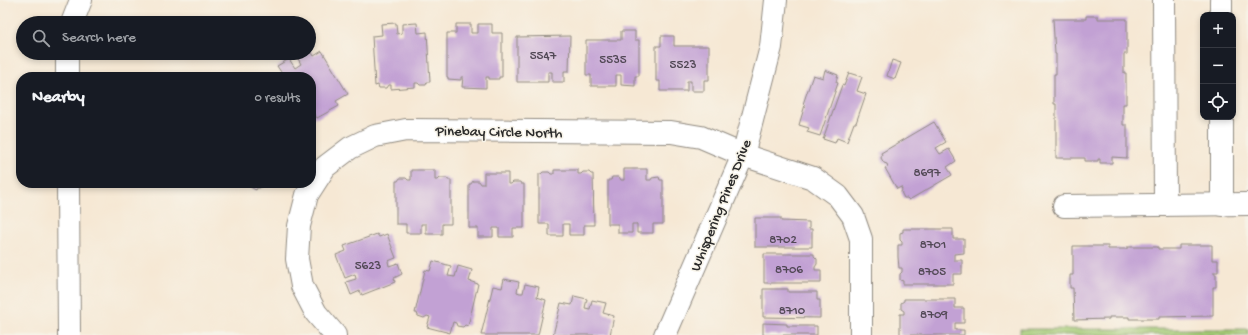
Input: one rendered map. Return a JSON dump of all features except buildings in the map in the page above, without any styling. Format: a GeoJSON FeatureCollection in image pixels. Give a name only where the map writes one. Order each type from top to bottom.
{"type":"FeatureCollection","features":[{"type":"Feature","properties":{"kind":"street"},"geometry":{"type":"LineString","coordinates":[[75,16],[81,0]]}},
{"type":"Feature","properties":{"kind":"street","name":"Whispering Pines Drive"},"geometry":{"type":"LineString","coordinates":[[665,335],[744,155],[771,48],[776,0]]}},
{"type":"Feature","properties":{"kind":"street"},"geometry":{"type":"LineString","coordinates":[[1164,0],[1165,205]]}},
{"type":"Feature","properties":{"kind":"street"},"geometry":{"type":"LineString","coordinates":[[1221,0],[1221,12]]}},
{"type":"Feature","properties":{"kind":"street"},"geometry":{"type":"LineString","coordinates":[[67,60],[67,72]]}},
{"type":"Feature","properties":{"kind":"street"},"geometry":{"type":"LineString","coordinates":[[1222,120],[1222,204]]}},
{"type":"Feature","properties":{"kind":"street","name":"Pinebay Circle North"},"geometry":{"type":"LineString","coordinates":[[316,181],[325,167],[350,148],[375,136],[406,130],[671,132],[701,137],[744,155],[813,178],[838,196],[853,216],[861,239],[861,335]]}},
{"type":"Feature","properties":{"kind":"street"},"geometry":{"type":"LineString","coordinates":[[68,188],[69,335]]}},
{"type":"Feature","properties":{"kind":"street","name":"Pinebay Circle North"},"geometry":{"type":"LineString","coordinates":[[312,188],[307,195],[299,226],[297,259],[302,286],[316,313],[335,335]]}},
{"type":"Feature","properties":{"kind":"street"},"geometry":{"type":"LineString","coordinates":[[1064,206],[1248,204]]}},
{"type":"Feature","properties":{"kind":"green space"},"geometry":{"type":"Polygon","coordinates":[[[1020,329],[1248,329],[1248,335],[1020,335],[1020,329]]]}}]}
